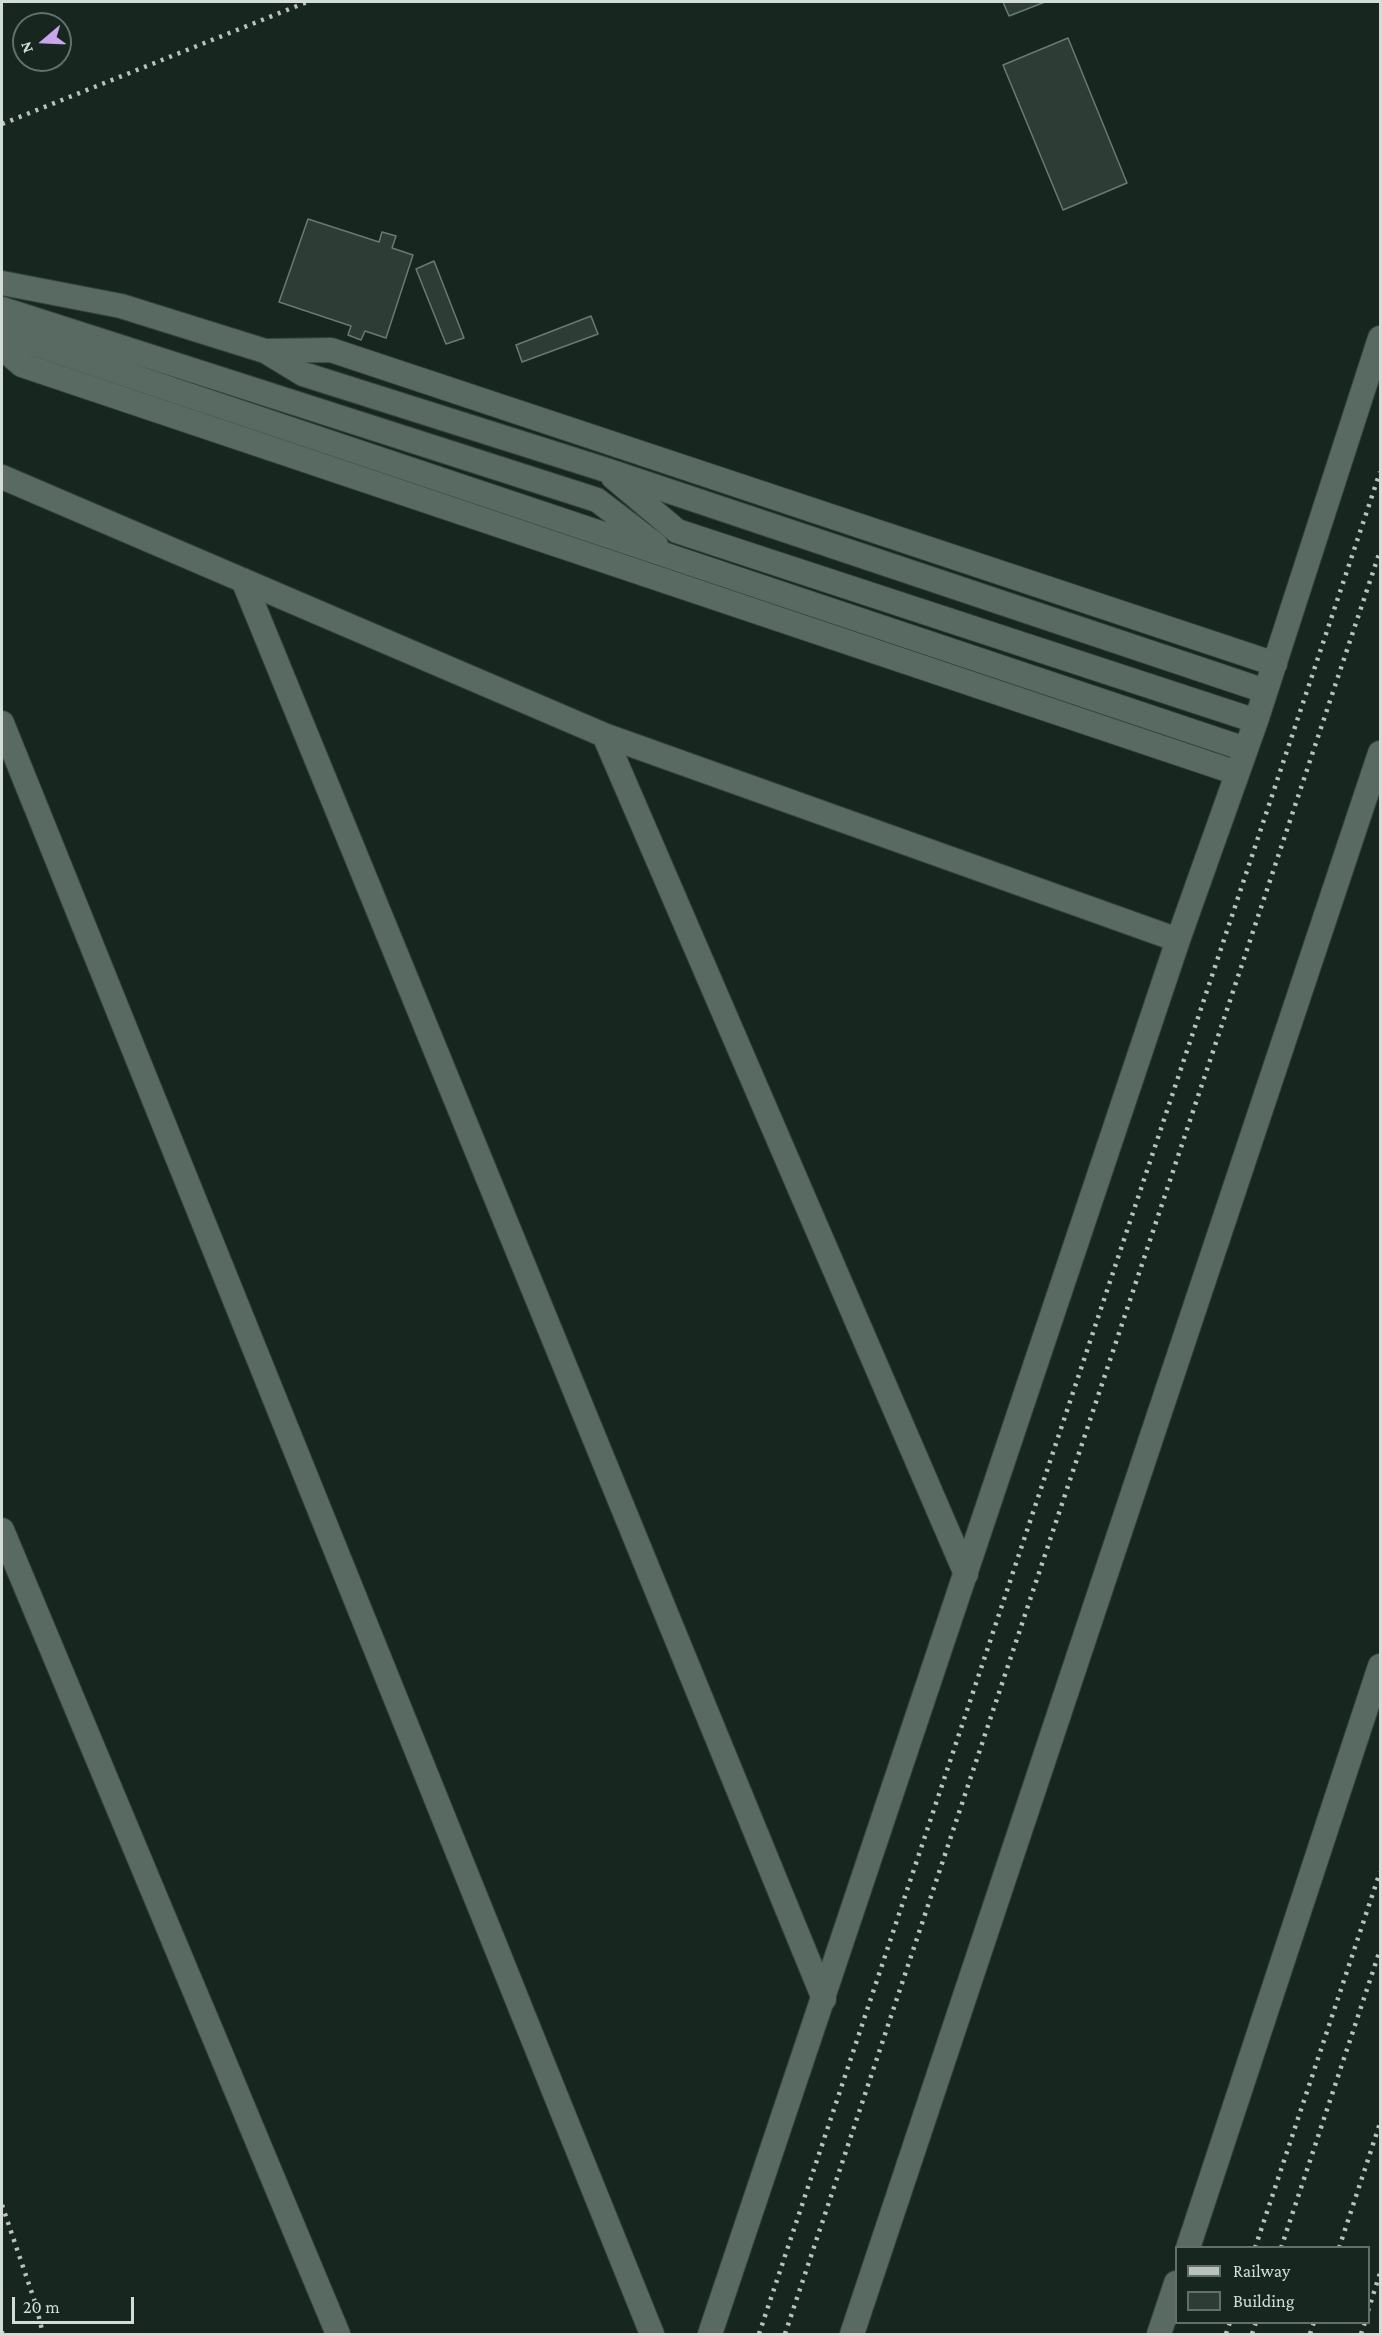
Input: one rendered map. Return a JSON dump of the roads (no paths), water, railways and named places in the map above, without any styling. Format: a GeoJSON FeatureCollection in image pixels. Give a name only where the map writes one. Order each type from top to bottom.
{"type":"FeatureCollection","features":[{"type":"Feature","properties":{"kind":"lane"},"geometry":{"type":"LineString","coordinates":[[2,283],[121,306],[265,351],[303,374],[603,469],[1265,691]]}},
{"type":"Feature","properties":{"kind":"lane"},"geometry":{"type":"LineString","coordinates":[[2,309],[597,500],[670,556]]}},
{"type":"Feature","properties":{"kind":"lane"},"geometry":{"type":"LineString","coordinates":[[2,327],[27,341],[1245,749]]}},
{"type":"Feature","properties":{"kind":"lane"},"geometry":{"type":"LineString","coordinates":[[710,2334],[1178,940],[1256,721],[1380,338]]}},
{"type":"Feature","properties":{"kind":"lane"},"geometry":{"type":"LineString","coordinates":[[2,348],[22,365],[1237,772]]}},
{"type":"Feature","properties":{"kind":"lane"},"geometry":{"type":"LineString","coordinates":[[265,351],[331,350],[1275,664]]}},
{"type":"Feature","properties":{"kind":"lane"},"geometry":{"type":"LineString","coordinates":[[603,469],[677,531],[1256,721]]}},
{"type":"Feature","properties":{"kind":"lane"},"geometry":{"type":"LineString","coordinates":[[2,477],[604,735],[1178,940]]}},
{"type":"Feature","properties":{"kind":"lane"},"geometry":{"type":"LineString","coordinates":[[243,580],[824,1999]]}},
{"type":"Feature","properties":{"kind":"lane"},"geometry":{"type":"LineString","coordinates":[[2,723],[652,2334]]}},
{"type":"Feature","properties":{"kind":"lane"},"geometry":{"type":"LineString","coordinates":[[604,735],[966,1574]]}},
{"type":"Feature","properties":{"kind":"lane"},"geometry":{"type":"LineString","coordinates":[[852,2334],[1380,753]]}},
{"type":"Feature","properties":{"kind":"lane"},"geometry":{"type":"LineString","coordinates":[[2,1530],[339,2334]]}},
{"type":"Feature","properties":{"kind":"lane"},"geometry":{"type":"LineString","coordinates":[[1188,2246],[1380,1666]]}},
{"type":"Feature","properties":{"kind":"lane"},"geometry":{"type":"LineString","coordinates":[[1159,2334],[1175,2286]]}},
{"type":"Feature","properties":{"kind":"railway"},"geometry":{"type":"LineString","coordinates":[[2,124],[307,2]]}},
{"type":"Feature","properties":{"kind":"railway"},"geometry":{"type":"LineString","coordinates":[[759,2334],[1380,472]]}},
{"type":"Feature","properties":{"kind":"railway"},"geometry":{"type":"LineString","coordinates":[[785,2334],[1380,551]]}},
{"type":"Feature","properties":{"kind":"railway"},"geometry":{"type":"LineString","coordinates":[[1256,2246],[1380,1872]]}},
{"type":"Feature","properties":{"kind":"railway"},"geometry":{"type":"LineString","coordinates":[[1282,2246],[1380,1950]]}},
{"type":"Feature","properties":{"kind":"railway"},"geometry":{"type":"LineString","coordinates":[[1340,2246],[1380,2123]]}},
{"type":"Feature","properties":{"kind":"railway"},"geometry":{"type":"LineString","coordinates":[[2,2205],[36,2305],[43,2334]]}},
{"type":"Feature","properties":{"kind":"railway"},"geometry":{"type":"LineString","coordinates":[[1370,2305],[1380,2273]]}},
{"type":"Feature","properties":{"kind":"railway"},"geometry":{"type":"LineString","coordinates":[[1226,2334],[1229,2324]]}},
{"type":"Feature","properties":{"kind":"railway"},"geometry":{"type":"LineString","coordinates":[[1252,2334],[1255,2324]]}},
{"type":"Feature","properties":{"kind":"railway"},"geometry":{"type":"LineString","coordinates":[[1310,2334],[1313,2324]]}},
{"type":"Feature","properties":{"kind":"railway"},"geometry":{"type":"LineString","coordinates":[[1361,2334],[1364,2324]]}}]}
